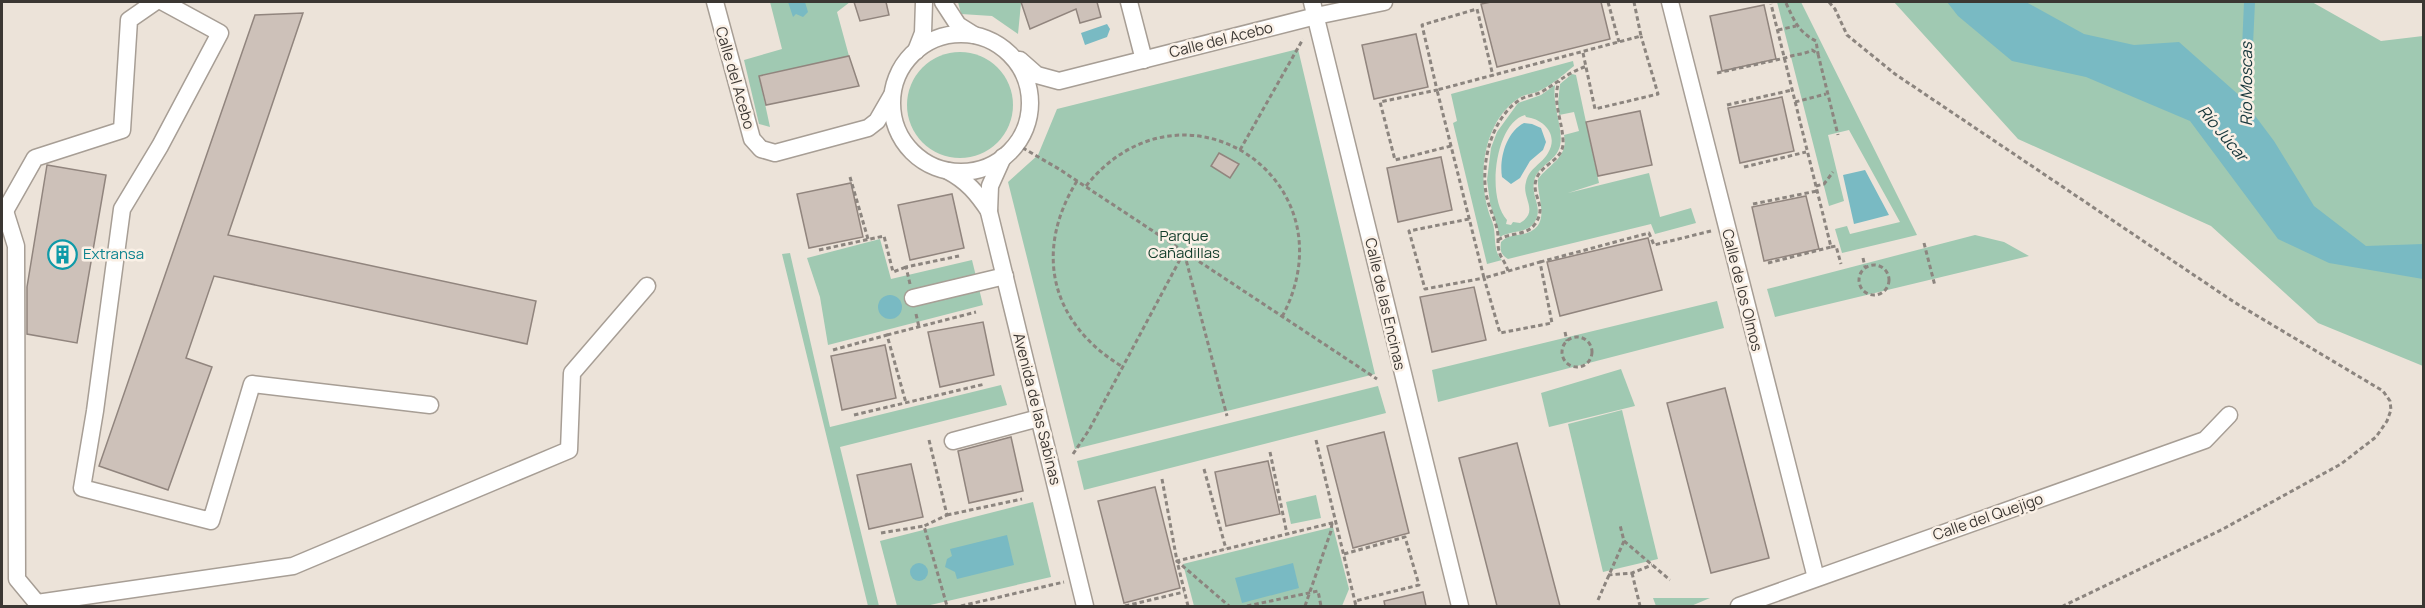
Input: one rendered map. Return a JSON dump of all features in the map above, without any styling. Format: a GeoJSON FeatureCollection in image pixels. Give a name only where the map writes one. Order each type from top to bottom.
{"type":"FeatureCollection","features":[{"type":"Feature","properties":{"kind":"street"},"geometry":{"type":"LineString","coordinates":[[155,2],[129,20],[122,130],[35,158],[3,211],[16,246],[16,579],[37,603],[293,566],[569,450],[572,373],[647,286]]}},
{"type":"Feature","properties":{"kind":"street"},"geometry":{"type":"LineString","coordinates":[[163,2],[220,33],[160,146],[122,209],[95,411],[82,488],[211,521],[252,384],[430,405]]}},
{"type":"Feature","properties":{"kind":"street","name":"Calle del Acebo"},"geometry":{"type":"LineString","coordinates":[[715,2],[752,139],[761,149],[775,153],[868,128]]}},
{"type":"Feature","properties":{"kind":"street"},"geometry":{"type":"LineString","coordinates":[[868,128],[878,121],[893,92],[899,74],[916,51],[923,33],[924,2]]}},
{"type":"Feature","properties":{"kind":"street"},"geometry":{"type":"LineString","coordinates":[[943,2],[958,25],[974,35]]}},
{"type":"Feature","properties":{"kind":"street"},"geometry":{"type":"LineString","coordinates":[[1129,2],[1144,60]]}},
{"type":"Feature","properties":{"kind":"street","name":"Calle del Acebo"},"geometry":{"type":"LineString","coordinates":[[1059,81],[1144,60],[1314,9],[1384,2]]}},
{"type":"Feature","properties":{"kind":"street","name":"Calle de los Olmos"},"geometry":{"type":"LineString","coordinates":[[1670,2],[1816,578]]}},
{"type":"Feature","properties":{"kind":"street","name":"Calle de las Encinas"},"geometry":{"type":"LineString","coordinates":[[1314,9],[1460,606]]}},
{"type":"Feature","properties":{"kind":"street"},"geometry":{"type":"LineString","coordinates":[[916,51],[940,35],[974,35],[1005,49],[1037,75],[1059,81]]}},
{"type":"Feature","properties":{"kind":"street"},"geometry":{"type":"LineString","coordinates":[[1005,49],[1024,76],[1030,96],[1029,117]]}},
{"type":"Feature","properties":{"kind":"street"},"geometry":{"type":"LineString","coordinates":[[868,128],[888,132],[926,162],[945,170],[966,172],[977,170],[1003,158],[1016,144],[1042,94],[1059,81]]}},
{"type":"Feature","properties":{"kind":"street"},"geometry":{"type":"LineString","coordinates":[[893,92],[895,121],[898,131],[910,149]]}},
{"type":"Feature","properties":{"kind":"street","name":"Avenida de las Sabinas"},"geometry":{"type":"LineString","coordinates":[[1003,158],[990,186],[989,212],[1085,606]]}},
{"type":"Feature","properties":{"kind":"street","name":"Avenida de las Sabinas"},"geometry":{"type":"LineString","coordinates":[[945,170],[959,177],[971,187],[989,212]]}},
{"type":"Feature","properties":{"kind":"street"},"geometry":{"type":"LineString","coordinates":[[913,298],[1005,276]]}},
{"type":"Feature","properties":{"kind":"street","name":"Calle del Quejigo"},"geometry":{"type":"LineString","coordinates":[[1739,606],[2205,440],[2229,415]]}},
{"type":"Feature","properties":{"kind":"street"},"geometry":{"type":"LineString","coordinates":[[953,441],[1039,418]]}},
{"type":"Feature","properties":{"kind":"path"},"geometry":{"type":"LineString","coordinates":[[1608,2],[1619,42]]}},
{"type":"Feature","properties":{"kind":"path"},"geometry":{"type":"LineString","coordinates":[[1583,53],[1595,109],[1658,94],[1641,36],[1634,2]]}},
{"type":"Feature","properties":{"kind":"path"},"geometry":{"type":"LineString","coordinates":[[1829,2],[1835,9],[1847,35],[1895,74],[2234,302],[2383,391],[2391,401],[2391,410],[2381,431],[2341,464],[2223,529],[2064,606]]}},
{"type":"Feature","properties":{"kind":"path"},"geometry":{"type":"LineString","coordinates":[[1786,3],[1796,26],[1804,35],[1816,41],[1838,135]]}},
{"type":"Feature","properties":{"kind":"path"},"geometry":{"type":"LineString","coordinates":[[1771,4],[1831,247]]}},
{"type":"Feature","properties":{"kind":"path"},"geometry":{"type":"LineString","coordinates":[[1240,150],[1314,9]]}},
{"type":"Feature","properties":{"kind":"path"},"geometry":{"type":"LineString","coordinates":[[1493,76],[1477,9],[1422,25],[1469,219],[1500,333],[1552,323],[1540,262]]}},
{"type":"Feature","properties":{"kind":"path"},"geometry":{"type":"LineString","coordinates":[[1778,30],[1796,26]]}},
{"type":"Feature","properties":{"kind":"path"},"geometry":{"type":"LineString","coordinates":[[1451,146],[1395,160],[1380,102],[1493,76],[1641,36]]}},
{"type":"Feature","properties":{"kind":"path"},"geometry":{"type":"LineString","coordinates":[[1717,73],[1785,58],[1793,54],[1805,54],[1812,50],[1818,54]]}},
{"type":"Feature","properties":{"kind":"path"},"geometry":{"type":"LineString","coordinates":[[1508,272],[1505,259],[1500,256],[1498,249],[1498,231],[1488,203],[1485,181],[1485,169],[1495,133],[1507,112],[1519,99],[1541,93],[1568,73],[1587,66]]}},
{"type":"Feature","properties":{"kind":"path"},"geometry":{"type":"LineString","coordinates":[[1498,240],[1509,234],[1525,232],[1539,217],[1540,205],[1536,191],[1536,179],[1557,158],[1563,146],[1555,100],[1559,80]]}},
{"type":"Feature","properties":{"kind":"path"},"geometry":{"type":"LineString","coordinates":[[1727,105],[1792,90]]}},
{"type":"Feature","properties":{"kind":"path"},"geometry":{"type":"LineString","coordinates":[[1795,102],[1827,94]]}},
{"type":"Feature","properties":{"kind":"path"},"geometry":{"type":"LineString","coordinates":[[1085,187],[1101,168],[1119,153],[1148,140],[1164,136],[1195,135],[1226,143],[1240,150],[1258,162],[1273,177],[1290,204],[1299,235],[1301,256],[1298,278],[1292,298],[1281,317]]}},
{"type":"Feature","properties":{"kind":"path"},"geometry":{"type":"LineString","coordinates":[[1016,144],[1077,181],[1377,379]]}},
{"type":"Feature","properties":{"kind":"path"},"geometry":{"type":"LineString","coordinates":[[1744,167],[1807,152]]}},
{"type":"Feature","properties":{"kind":"path"},"geometry":{"type":"LineString","coordinates":[[1753,204],[1816,189],[1824,184],[1833,172]]}},
{"type":"Feature","properties":{"kind":"path"},"geometry":{"type":"LineString","coordinates":[[850,177],[868,239]]}},
{"type":"Feature","properties":{"kind":"path"},"geometry":{"type":"LineString","coordinates":[[1077,181],[1058,216],[1052,255],[1054,275],[1067,313],[1077,329],[1098,350],[1123,367]]}},
{"type":"Feature","properties":{"kind":"path"},"geometry":{"type":"LineString","coordinates":[[1469,219],[1409,231],[1425,289],[1508,272],[1649,232],[1654,244],[1726,227]]}},
{"type":"Feature","properties":{"kind":"path"},"geometry":{"type":"LineString","coordinates":[[819,250],[884,236],[894,272],[906,267]]}},
{"type":"Feature","properties":{"kind":"path"},"geometry":{"type":"LineString","coordinates":[[1924,243],[1935,286]]}},
{"type":"Feature","properties":{"kind":"path"},"geometry":{"type":"LineString","coordinates":[[1768,263],[1836,246],[1841,264]]}},
{"type":"Feature","properties":{"kind":"path"},"geometry":{"type":"LineString","coordinates":[[1073,454],[1123,367],[1184,252]]}},
{"type":"Feature","properties":{"kind":"path"},"geometry":{"type":"LineString","coordinates":[[1184,252],[1227,416]]}},
{"type":"Feature","properties":{"kind":"path"},"geometry":{"type":"LineString","coordinates":[[1863,258],[1865,267]]}},
{"type":"Feature","properties":{"kind":"path"},"geometry":{"type":"LineString","coordinates":[[1870,265],[1884,268],[1889,277],[1885,291],[1876,295],[1866,293],[1860,286],[1859,275],[1865,267],[1870,265]]}},
{"type":"Feature","properties":{"kind":"path"},"geometry":{"type":"LineString","coordinates":[[1876,295],[1877,301]]}},
{"type":"Feature","properties":{"kind":"path"},"geometry":{"type":"LineString","coordinates":[[833,350],[976,312]]}},
{"type":"Feature","properties":{"kind":"path"},"geometry":{"type":"LineString","coordinates":[[1565,332],[1567,341],[1562,352],[1565,362],[1574,367],[1582,366],[1591,358],[1590,344],[1578,337],[1567,341]]}},
{"type":"Feature","properties":{"kind":"path"},"geometry":{"type":"LineString","coordinates":[[887,335],[906,403]]}},
{"type":"Feature","properties":{"kind":"path"},"geometry":{"type":"LineString","coordinates":[[1582,366],[1584,374]]}},
{"type":"Feature","properties":{"kind":"path"},"geometry":{"type":"LineString","coordinates":[[854,415],[985,384]]}},
{"type":"Feature","properties":{"kind":"path"},"geometry":{"type":"LineString","coordinates":[[929,440],[947,515]]}},
{"type":"Feature","properties":{"kind":"path"},"geometry":{"type":"LineString","coordinates":[[1317,441],[1334,522],[1356,606]]}},
{"type":"Feature","properties":{"kind":"path"},"geometry":{"type":"LineString","coordinates":[[1270,452],[1287,534]]}},
{"type":"Feature","properties":{"kind":"path"},"geometry":{"type":"LineString","coordinates":[[1204,469],[1226,549]]}},
{"type":"Feature","properties":{"kind":"path"},"geometry":{"type":"LineString","coordinates":[[1162,479],[1188,606]]}},
{"type":"Feature","properties":{"kind":"path"},"geometry":{"type":"LineString","coordinates":[[881,533],[924,526],[947,515],[1022,499]]}},
{"type":"Feature","properties":{"kind":"path"},"geometry":{"type":"LineString","coordinates":[[1177,561],[1334,522]]}},
{"type":"Feature","properties":{"kind":"path"},"geometry":{"type":"LineString","coordinates":[[1305,606],[1334,522]]}},
{"type":"Feature","properties":{"kind":"path"},"geometry":{"type":"LineString","coordinates":[[1620,525],[1624,541],[1670,580]]}},
{"type":"Feature","properties":{"kind":"path"},"geometry":{"type":"LineString","coordinates":[[924,526],[947,606]]}},
{"type":"Feature","properties":{"kind":"path"},"geometry":{"type":"LineString","coordinates":[[1344,554],[1405,537],[1419,585],[1355,601]]}},
{"type":"Feature","properties":{"kind":"path"},"geometry":{"type":"LineString","coordinates":[[1598,600],[1624,541]]}},
{"type":"Feature","properties":{"kind":"path"},"geometry":{"type":"LineString","coordinates":[[1177,561],[1229,606]]}},
{"type":"Feature","properties":{"kind":"path"},"geometry":{"type":"LineString","coordinates":[[1608,575],[1632,573],[1652,565]]}},
{"type":"Feature","properties":{"kind":"path"},"geometry":{"type":"LineString","coordinates":[[1632,573],[1640,606]]}},
{"type":"Feature","properties":{"kind":"path"},"geometry":{"type":"LineString","coordinates":[[961,606],[1078,579]]}},
{"type":"Feature","properties":{"kind":"path"},"geometry":{"type":"LineString","coordinates":[[1247,606],[1318,591],[1322,606]]}},
{"type":"Feature","properties":{"kind":"path"},"geometry":{"type":"LineString","coordinates":[[1125,606],[1184,592]]}},
{"type":"Feature","properties":{"kind":"green space"},"geometry":{"type":"Polygon","coordinates":[[[770,2],[850,2],[837,12],[849,56],[759,76],[770,127],[759,124],[744,60],[782,49],[770,2]]]}},
{"type":"Feature","properties":{"kind":"green space"},"geometry":{"type":"Polygon","coordinates":[[[958,2],[1025,2],[1021,3],[1018,34],[992,16],[961,14],[958,2]]]}},
{"type":"Feature","properties":{"kind":"green space"},"geometry":{"type":"Polygon","coordinates":[[[1777,2],[1801,2],[1917,235],[1842,253],[1835,229],[1847,226],[1850,234],[1900,222],[1849,130],[1828,135],[1844,201],[1829,206],[1777,2]]]}},
{"type":"Feature","properties":{"kind":"green space"},"geometry":{"type":"Polygon","coordinates":[[[1894,2],[2312,2],[2381,41],[2423,36],[2423,366],[2318,323],[2211,226],[2018,139],[1894,2]]]}},
{"type":"Feature","properties":{"kind":"green space","name":"Parque Cañadillas"},"geometry":{"type":"Polygon","coordinates":[[[1298,49],[1375,374],[1075,449],[1008,182],[1038,155],[1057,109],[1298,49]]]}},
{"type":"Feature","properties":{"kind":"green space"},"geometry":{"type":"Polygon","coordinates":[[[960,52],[980,56],[997,68],[1009,85],[1013,105],[1009,125],[997,142],[980,154],[960,158],[940,154],[923,142],[911,125],[907,105],[911,85],[923,68],[940,56],[960,52]]]}},
{"type":"Feature","properties":{"kind":"green space"},"geometry":{"type":"Polygon","coordinates":[[[1573,61],[1574,66],[1554,82],[1519,98],[1496,122],[1485,155],[1483,172],[1487,206],[1497,252],[1502,260],[1487,264],[1453,123],[1457,121],[1451,94],[1573,61]]]}},
{"type":"Feature","properties":{"kind":"green space"},"geometry":{"type":"Polygon","coordinates":[[[1572,74],[1576,75],[1599,183],[1568,193],[1649,173],[1660,217],[1691,208],[1696,223],[1655,234],[1651,224],[1508,259],[1501,252],[1501,242],[1532,230],[1538,225],[1541,211],[1538,179],[1561,155],[1565,143],[1564,135],[1579,131],[1574,112],[1559,115],[1560,84],[1572,74]]]}},
{"type":"Feature","properties":{"kind":"green space"},"geometry":{"type":"Polygon","coordinates":[[[1555,85],[1560,146],[1555,156],[1538,172],[1534,182],[1538,213],[1534,223],[1527,229],[1500,237],[1490,203],[1487,180],[1491,148],[1497,132],[1518,103],[1541,95],[1555,85]],[[1525,115],[1515,121],[1507,132],[1497,162],[1497,195],[1501,210],[1507,220],[1506,224],[1511,225],[1513,222],[1520,223],[1529,214],[1526,182],[1548,153],[1552,140],[1551,134],[1544,125],[1533,118],[1525,115]]]}},
{"type":"Feature","properties":{"kind":"green space"},"geometry":{"type":"Polygon","coordinates":[[[1975,235],[2004,242],[2029,256],[1775,317],[1767,289],[1975,235]]]}},
{"type":"Feature","properties":{"kind":"green space"},"geometry":{"type":"Polygon","coordinates":[[[880,239],[891,279],[972,260],[983,305],[828,345],[820,297],[807,258],[880,239]]]}},
{"type":"Feature","properties":{"kind":"green space"},"geometry":{"type":"Polygon","coordinates":[[[790,253],[830,427],[1001,385],[1007,405],[840,447],[879,606],[868,606],[782,254],[790,253]]]}},
{"type":"Feature","properties":{"kind":"green space"},"geometry":{"type":"Polygon","coordinates":[[[1717,301],[1724,328],[1438,402],[1432,370],[1717,301]]]}},
{"type":"Feature","properties":{"kind":"green space"},"geometry":{"type":"Polygon","coordinates":[[[1621,369],[1635,406],[1549,427],[1541,393],[1621,369]]]}},
{"type":"Feature","properties":{"kind":"green space"},"geometry":{"type":"Polygon","coordinates":[[[1378,386],[1386,413],[1084,490],[1077,461],[1378,386]]]}},
{"type":"Feature","properties":{"kind":"green space"},"geometry":{"type":"Polygon","coordinates":[[[1622,410],[1658,559],[1603,572],[1568,424],[1622,410]]]}},
{"type":"Feature","properties":{"kind":"green space"},"geometry":{"type":"Polygon","coordinates":[[[1316,495],[1321,518],[1291,524],[1286,502],[1316,495]]]}},
{"type":"Feature","properties":{"kind":"green space"},"geometry":{"type":"Polygon","coordinates":[[[1033,502],[1051,577],[926,606],[897,606],[880,541],[1033,502]]]}},
{"type":"Feature","properties":{"kind":"green space"},"geometry":{"type":"Polygon","coordinates":[[[1333,527],[1349,589],[1342,606],[1194,606],[1183,564],[1333,527]]]}},
{"type":"Feature","properties":{"kind":"green space"},"geometry":{"type":"Polygon","coordinates":[[[1653,598],[1710,598],[1691,606],[1656,606],[1653,598]]]}},
{"type":"Feature","properties":{"kind":"water"},"geometry":{"type":"Polygon","coordinates":[[[788,2],[805,2],[808,12],[803,17],[796,14],[793,17],[788,2]]]}},
{"type":"Feature","properties":{"kind":"water"},"geometry":{"type":"Polygon","coordinates":[[[1947,2],[2026,2],[2084,34],[2134,45],[2179,42],[2240,96],[2244,2],[2255,2],[2250,109],[2274,141],[2314,206],[2366,246],[2423,244],[2423,279],[2329,263],[2278,239],[2190,121],[2086,77],[2012,61],[1958,16],[1947,2]]]}},
{"type":"Feature","properties":{"kind":"water"},"geometry":{"type":"Polygon","coordinates":[[[1107,24],[1110,29],[1107,37],[1085,45],[1081,33],[1107,24]]]}},
{"type":"Feature","properties":{"kind":"water"},"geometry":{"type":"Polygon","coordinates":[[[1524,123],[1541,128],[1546,142],[1543,150],[1530,161],[1520,178],[1511,184],[1502,177],[1503,154],[1508,139],[1524,123]]]}},
{"type":"Feature","properties":{"kind":"water"},"geometry":{"type":"Polygon","coordinates":[[[1865,170],[1889,215],[1854,224],[1843,175],[1865,170]]]}},
{"type":"Feature","properties":{"kind":"water"},"geometry":{"type":"Polygon","coordinates":[[[890,295],[895,296],[901,302],[901,312],[895,318],[890,319],[885,318],[879,312],[878,307],[879,302],[885,296],[890,295]]]}},
{"type":"Feature","properties":{"kind":"water"},"geometry":{"type":"Polygon","coordinates":[[[1007,535],[1014,565],[957,579],[955,572],[945,567],[947,559],[952,556],[950,549],[1007,535]]]}},
{"type":"Feature","properties":{"kind":"water"},"geometry":{"type":"Polygon","coordinates":[[[915,563],[923,563],[928,568],[926,579],[915,581],[910,576],[910,568],[915,563]]]}},
{"type":"Feature","properties":{"kind":"water"},"geometry":{"type":"Polygon","coordinates":[[[1293,563],[1299,588],[1242,603],[1235,578],[1293,563]]]}},
{"type":"Feature","properties":{"kind":"building"},"geometry":{"type":"Polygon","coordinates":[[[854,2],[886,2],[889,15],[860,21],[854,2]]]}},
{"type":"Feature","properties":{"kind":"building"},"geometry":{"type":"Polygon","coordinates":[[[1021,2],[1097,2],[1101,17],[1080,23],[1076,9],[1030,29],[1021,2]]]}},
{"type":"Feature","properties":{"kind":"building"},"geometry":{"type":"Polygon","coordinates":[[[1491,2],[1601,2],[1610,39],[1497,67],[1481,4],[1491,2]]]}},
{"type":"Feature","properties":{"kind":"building"},"geometry":{"type":"Polygon","coordinates":[[[1764,5],[1776,59],[1722,71],[1710,16],[1764,5]]]}},
{"type":"Feature","properties":{"kind":"building"},"geometry":{"type":"Polygon","coordinates":[[[303,13],[228,235],[536,301],[527,344],[214,276],[186,358],[212,367],[168,490],[99,466],[255,15],[303,13]]]}},
{"type":"Feature","properties":{"kind":"building"},"geometry":{"type":"Polygon","coordinates":[[[1416,34],[1428,87],[1374,99],[1362,45],[1416,34]]]}},
{"type":"Feature","properties":{"kind":"building"},"geometry":{"type":"Polygon","coordinates":[[[849,56],[859,86],[766,105],[759,76],[849,56]]]}},
{"type":"Feature","properties":{"kind":"building"},"geometry":{"type":"Polygon","coordinates":[[[1782,97],[1794,151],[1740,163],[1728,108],[1782,97]]]}},
{"type":"Feature","properties":{"kind":"building"},"geometry":{"type":"Polygon","coordinates":[[[1640,111],[1652,165],[1598,176],[1586,122],[1640,111]]]}},
{"type":"Feature","properties":{"kind":"building"},"geometry":{"type":"Polygon","coordinates":[[[1219,153],[1239,164],[1230,178],[1211,166],[1219,153]]]}},
{"type":"Feature","properties":{"kind":"building"},"geometry":{"type":"Polygon","coordinates":[[[1441,157],[1452,210],[1398,222],[1387,168],[1441,157]]]}},
{"type":"Feature","properties":{"kind":"building","name":"Extransa"},"geometry":{"type":"Polygon","coordinates":[[[47,165],[106,175],[77,343],[27,334],[27,287],[47,165]]]}},
{"type":"Feature","properties":{"kind":"building"},"geometry":{"type":"Polygon","coordinates":[[[851,183],[863,237],[809,248],[797,194],[851,183]]]}},
{"type":"Feature","properties":{"kind":"building"},"geometry":{"type":"Polygon","coordinates":[[[952,194],[964,248],[910,260],[898,205],[952,194]]]}},
{"type":"Feature","properties":{"kind":"building"},"geometry":{"type":"Polygon","coordinates":[[[1806,196],[1819,249],[1764,261],[1752,207],[1806,196]]]}},
{"type":"Feature","properties":{"kind":"building"},"geometry":{"type":"Polygon","coordinates":[[[1648,238],[1662,290],[1560,316],[1547,262],[1648,238]]]}},
{"type":"Feature","properties":{"kind":"building"},"geometry":{"type":"Polygon","coordinates":[[[1474,287],[1486,340],[1432,352],[1420,297],[1474,287]]]}},
{"type":"Feature","properties":{"kind":"building"},"geometry":{"type":"Polygon","coordinates":[[[983,322],[994,375],[940,387],[928,332],[983,322]]]}},
{"type":"Feature","properties":{"kind":"building"},"geometry":{"type":"Polygon","coordinates":[[[885,345],[896,398],[842,410],[831,356],[885,345]]]}},
{"type":"Feature","properties":{"kind":"building"},"geometry":{"type":"Polygon","coordinates":[[[1725,388],[1769,558],[1711,573],[1667,403],[1725,388]]]}},
{"type":"Feature","properties":{"kind":"building"},"geometry":{"type":"Polygon","coordinates":[[[1384,432],[1409,533],[1353,548],[1327,446],[1384,432]]]}},
{"type":"Feature","properties":{"kind":"building"},"geometry":{"type":"Polygon","coordinates":[[[1011,437],[1023,491],[969,503],[958,451],[1011,437]]]}},
{"type":"Feature","properties":{"kind":"building"},"geometry":{"type":"Polygon","coordinates":[[[1517,443],[1560,606],[1497,606],[1459,458],[1517,443]]]}},
{"type":"Feature","properties":{"kind":"building"},"geometry":{"type":"Polygon","coordinates":[[[1268,461],[1280,514],[1226,526],[1215,472],[1268,461]]]}},
{"type":"Feature","properties":{"kind":"building"},"geometry":{"type":"Polygon","coordinates":[[[911,464],[923,517],[869,529],[857,475],[911,464]]]}},
{"type":"Feature","properties":{"kind":"building"},"geometry":{"type":"Polygon","coordinates":[[[1155,487],[1180,588],[1124,603],[1098,501],[1155,487]]]}},
{"type":"Feature","properties":{"kind":"building"},"geometry":{"type":"Polygon","coordinates":[[[1423,592],[1426,606],[1385,606],[1384,601],[1423,592]]]}},
{"type":"Feature","properties":{"kind":"place","name":"Extransa"},"geometry":{"type":"Point","coordinates":[62,254]}},
{"type":"Feature","properties":{"kind":"water label","name":"Rio Moscas"},"geometry":{"type":"Point","coordinates":[2246,84]}},
{"type":"Feature","properties":{"kind":"water label","name":"Río Júcar"},"geometry":{"type":"Point","coordinates":[2223,133]}}]}
